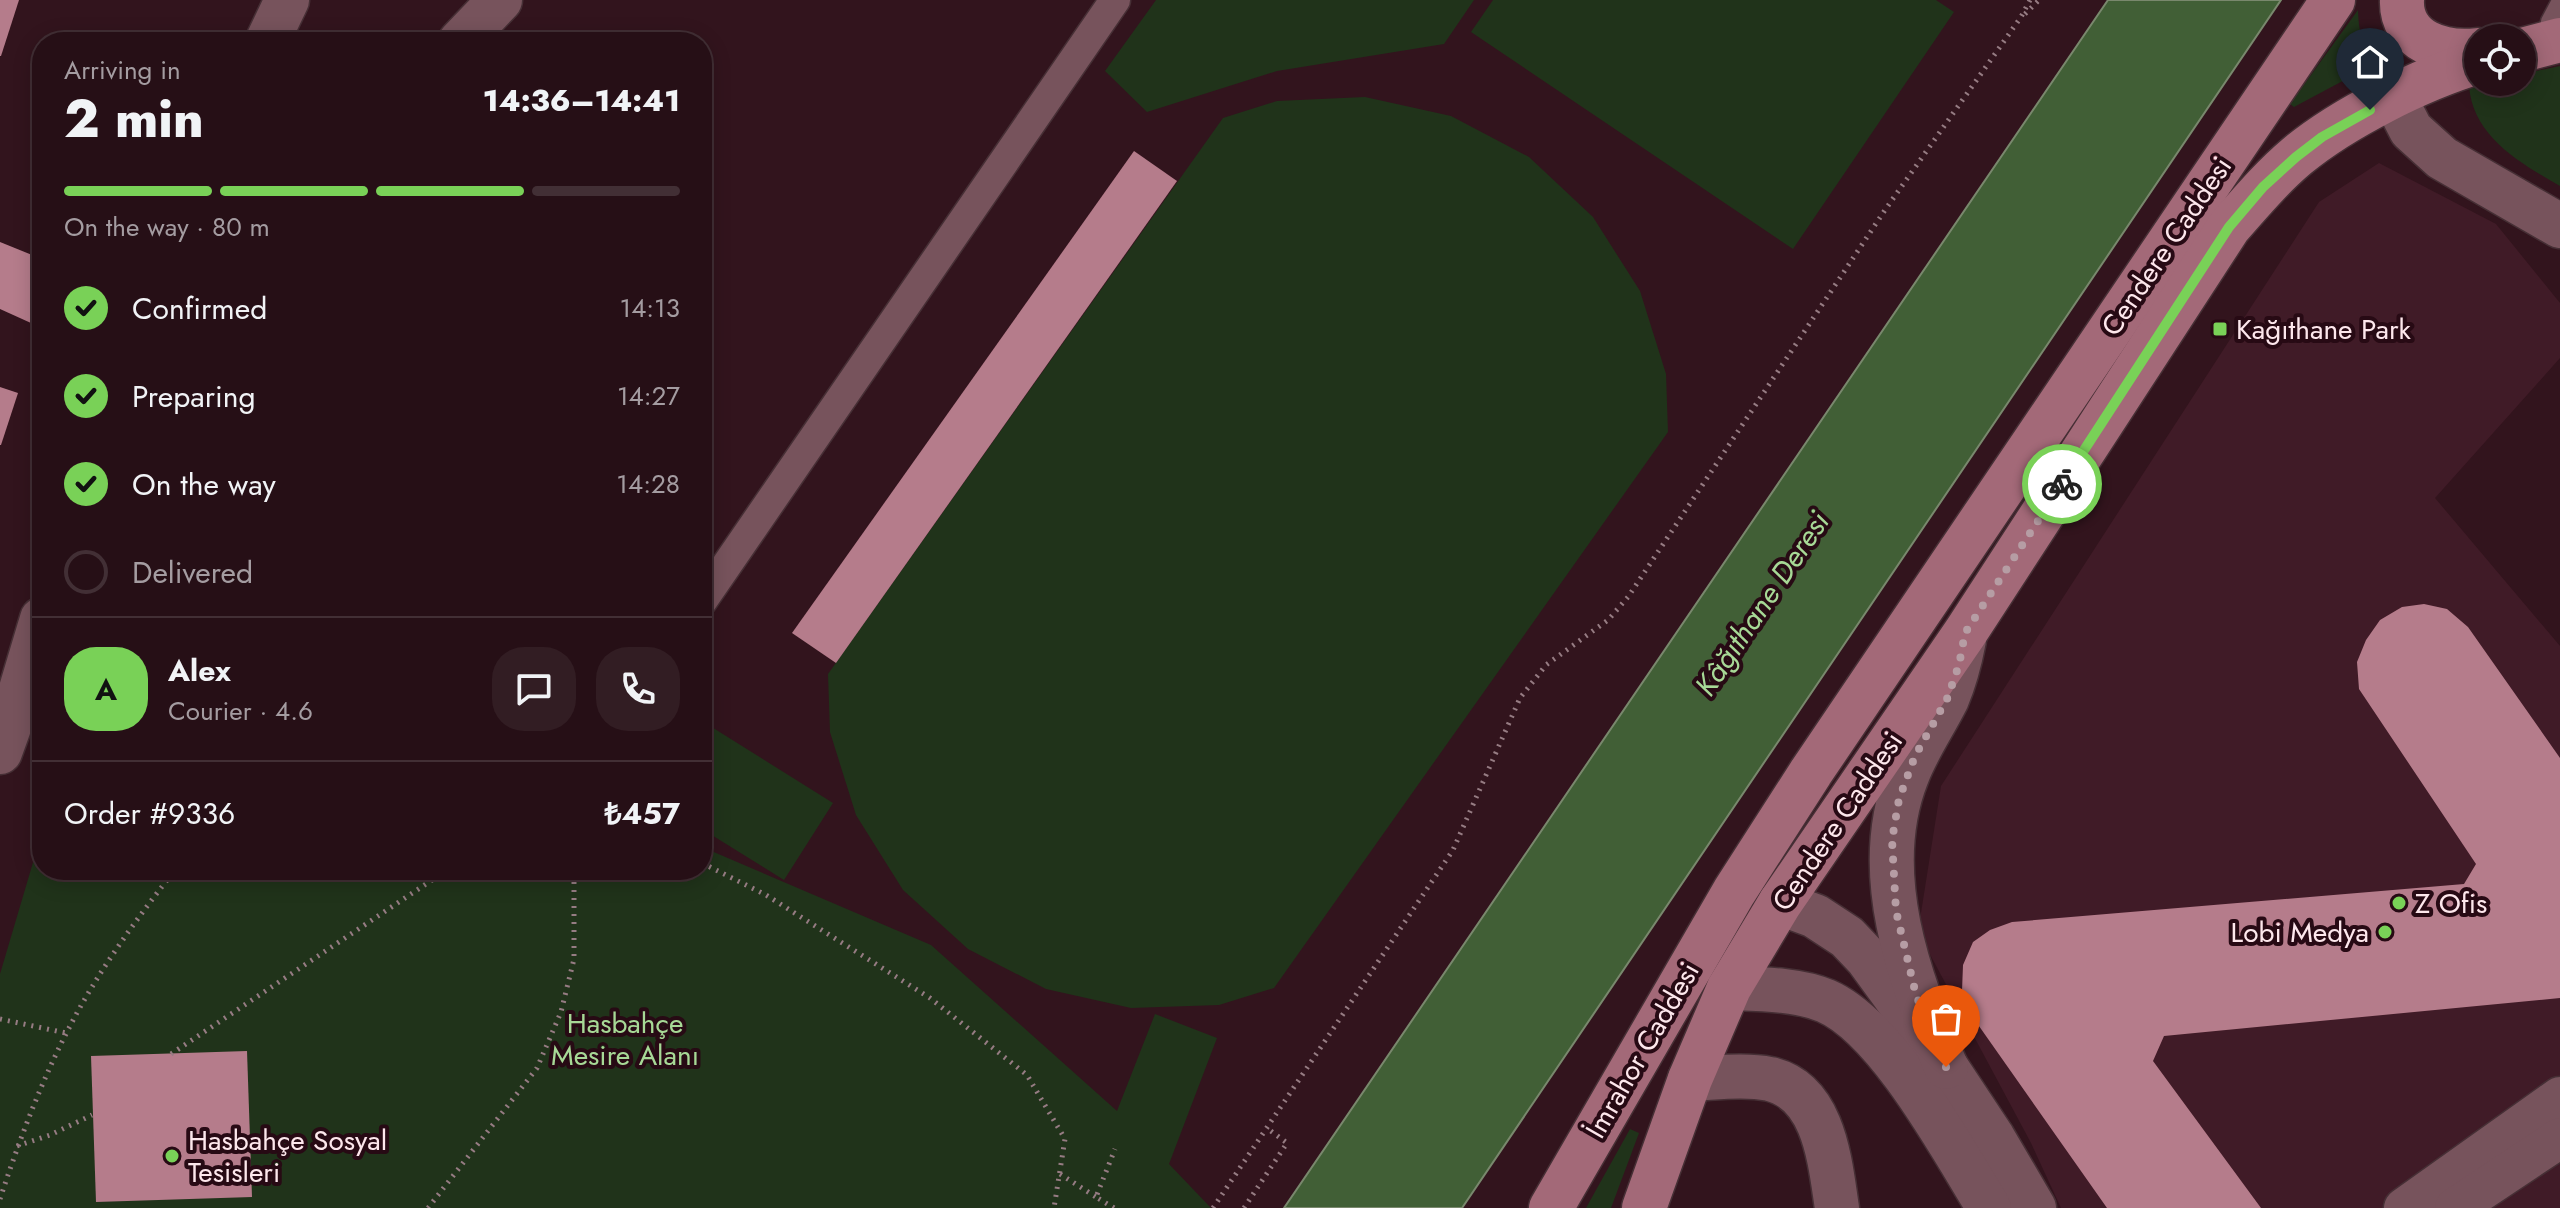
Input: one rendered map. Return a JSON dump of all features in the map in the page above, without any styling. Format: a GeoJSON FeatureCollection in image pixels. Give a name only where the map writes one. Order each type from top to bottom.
{"type":"FeatureCollection","features":[{"type":"Feature","properties":{"kind":"main road"},"geometry":{"type":"LineString","coordinates":[[272,32],[287,0]]}},
{"type":"Feature","properties":{"kind":"main road","name":"Cendere Caddesi"},"geometry":{"type":"LineString","coordinates":[[1734,892],[1811,772],[2333,0]]}},
{"type":"Feature","properties":{"kind":"main road"},"geometry":{"type":"LineString","coordinates":[[2402,0],[2408,27],[2433,47],[2464,52]]}},
{"type":"Feature","properties":{"kind":"main road","name":"Cendere Caddesi"},"geometry":{"type":"LineString","coordinates":[[1729,988],[1780,903],[1965,633],[2229,227],[2263,187],[2322,137],[2394,97],[2464,66]]}},
{"type":"Feature","properties":{"kind":"main road"},"geometry":{"type":"LineString","coordinates":[[2394,97],[2411,130],[2442,158],[2560,226]]}},
{"type":"Feature","properties":{"kind":"main road"},"geometry":{"type":"LineString","coordinates":[[1946,1067],[1916,995],[1904,949],[1896,911],[1892,840],[1907,774],[1947,699],[1959,665],[1965,633]]}},
{"type":"Feature","properties":{"kind":"main road"},"geometry":{"type":"LineString","coordinates":[[7,734],[32,652]]}},
{"type":"Feature","properties":{"kind":"main road"},"geometry":{"type":"LineString","coordinates":[[7,734],[32,688]]}},
{"type":"Feature","properties":{"kind":"main road"},"geometry":{"type":"LineString","coordinates":[[1734,892],[1780,903],[1815,916],[1847,937],[1867,958],[1946,1067],[2034,1208]]}},
{"type":"Feature","properties":{"kind":"main road","name":"İmrahor Caddesi"},"geometry":{"type":"LineString","coordinates":[[1551,1208],[1734,892]]}},
{"type":"Feature","properties":{"kind":"main road"},"geometry":{"type":"LineString","coordinates":[[1729,988],[1773,989],[1824,1000],[1850,1014],[1872,1035],[1904,1075],[1989,1208]]}},
{"type":"Feature","properties":{"kind":"main road","name":"İmrahor Caddesi"},"geometry":{"type":"LineString","coordinates":[[1644,1208],[1690,1079],[1729,988]]}},
{"type":"Feature","properties":{"kind":"main road"},"geometry":{"type":"LineString","coordinates":[[1690,1079],[1741,1077],[1772,1080],[1791,1088],[1808,1104],[1827,1143],[1837,1208]]}},
{"type":"Feature","properties":{"kind":"street"},"geometry":{"type":"LineString","coordinates":[[712,586],[1115,0]]}},
{"type":"Feature","properties":{"kind":"street"},"geometry":{"type":"LineString","coordinates":[[2449,1200],[2560,1097]]}},
{"type":"Feature","properties":{"kind":"street"},"geometry":{"type":"LineString","coordinates":[[2404,1208],[2449,1200],[2560,1138]]}},
{"type":"Feature","properties":{"kind":"lane"},"geometry":{"type":"LineString","coordinates":[[485,25],[513,0]]}},
{"type":"Feature","properties":{"kind":"path"},"geometry":{"type":"LineString","coordinates":[[1213,1208],[1453,850],[1520,698],[1546,665],[1608,620],[1628,597],[1885,210],[2030,0]]}},
{"type":"Feature","properties":{"kind":"path"},"geometry":{"type":"LineString","coordinates":[[2021,17],[2039,0]]}},
{"type":"Feature","properties":{"kind":"path"},"geometry":{"type":"LineString","coordinates":[[712,868],[766,895],[930,998],[1027,1075],[1065,1139],[1054,1208]]}},
{"type":"Feature","properties":{"kind":"path"},"geometry":{"type":"LineString","coordinates":[[0,1199],[17,1146],[66,1033],[131,926],[167,880]]}},
{"type":"Feature","properties":{"kind":"path"},"geometry":{"type":"LineString","coordinates":[[171,1054],[432,880]]}},
{"type":"Feature","properties":{"kind":"path"},"geometry":{"type":"LineString","coordinates":[[428,1208],[537,1068],[561,1012],[574,959],[574,880]]}},
{"type":"Feature","properties":{"kind":"path"},"geometry":{"type":"LineString","coordinates":[[0,1019],[66,1033]]}},
{"type":"Feature","properties":{"kind":"path"},"geometry":{"type":"LineString","coordinates":[[17,1146],[50,1135],[92,1115]]}},
{"type":"Feature","properties":{"kind":"path"},"geometry":{"type":"LineString","coordinates":[[1244,1208],[1287,1143],[1268,1129]]}},
{"type":"Feature","properties":{"kind":"path"},"geometry":{"type":"LineString","coordinates":[[1096,1197],[1115,1149]]}},
{"type":"Feature","properties":{"kind":"path"},"geometry":{"type":"LineString","coordinates":[[1060,1174],[1114,1208]]}},
{"type":"Feature","properties":{"kind":"shaded area"},"geometry":{"type":"Polygon","coordinates":[[[2379,163],[2496,224],[2560,303],[2560,358],[2435,498],[2560,646],[2560,1208],[2061,1208],[2031,1143],[1918,932],[1941,786],[2319,202],[2379,163]]]}},
{"type":"Feature","properties":{"kind":"green space"},"geometry":{"type":"Polygon","coordinates":[[[1156,0],[1474,0],[1444,44],[1277,71],[1147,112],[1105,71],[1156,0]]]}},
{"type":"Feature","properties":{"kind":"green space"},"geometry":{"type":"Polygon","coordinates":[[[1493,0],[1936,0],[1954,12],[1793,249],[1471,32],[1493,0]]]}},
{"type":"Feature","properties":{"kind":"green space"},"geometry":{"type":"Polygon","coordinates":[[[2358,10],[2363,38],[2370,48],[2384,57],[2294,107],[2290,104],[2358,10]]]}},
{"type":"Feature","properties":{"kind":"green space"},"geometry":{"type":"Polygon","coordinates":[[[2560,66],[2560,186],[2529,168],[2501,146],[2479,119],[2472,103],[2471,96],[2536,96],[2536,71],[2560,66]]]}},
{"type":"Feature","properties":{"kind":"green space"},"geometry":{"type":"Polygon","coordinates":[[[1365,97],[1451,116],[1529,157],[1593,217],[1640,291],[1666,374],[1668,432],[1274,988],[1219,1005],[1131,1008],[1046,989],[968,949],[903,890],[856,815],[830,732],[828,674],[1223,118],[1277,101],[1365,97]]]}},
{"type":"Feature","properties":{"kind":"green space"},"geometry":{"type":"Polygon","coordinates":[[[712,727],[833,803],[784,880],[712,835],[712,727]]]}},
{"type":"Feature","properties":{"kind":"green space","name":"Hasbahçe Mesire Alanı"},"geometry":{"type":"Polygon","coordinates":[[[712,851],[931,945],[1117,1111],[1155,1014],[1217,1038],[1169,1164],[1211,1208],[0,1208],[0,974],[32,866],[32,880],[712,880],[712,851]]]}},
{"type":"Feature","properties":{"kind":"green space"},"geometry":{"type":"Polygon","coordinates":[[[1630,1129],[1639,1133],[1611,1208],[1586,1208],[1630,1129]]]}},
{"type":"Feature","properties":{"kind":"water","name":"Kâğıthane Deresi"},"geometry":{"type":"Polygon","coordinates":[[[2108,0],[2281,0],[1462,1208],[1284,1208],[2108,0]]]}},
{"type":"Feature","properties":{"kind":"building"},"geometry":{"type":"Polygon","coordinates":[[[0,0],[19,0],[1,56],[0,56],[0,0]]]}},
{"type":"Feature","properties":{"kind":"building"},"geometry":{"type":"Polygon","coordinates":[[[1134,151],[1177,181],[836,663],[792,633],[1134,151]]]}},
{"type":"Feature","properties":{"kind":"building"},"geometry":{"type":"Polygon","coordinates":[[[0,242],[32,255],[32,323],[0,309],[0,242]]]}},
{"type":"Feature","properties":{"kind":"building"},"geometry":{"type":"Polygon","coordinates":[[[0,387],[18,393],[1,445],[0,445],[0,387]]]}},
{"type":"Feature","properties":{"kind":"building","name":"Z Ofis"},"geometry":{"type":"Polygon","coordinates":[[[2424,604],[2447,609],[2468,627],[2560,758],[2560,998],[2164,1036],[2153,1061],[2261,1208],[2107,1208],[1967,1009],[1962,991],[1963,965],[1973,942],[1990,930],[2012,922],[2464,884],[2476,864],[2359,689],[2357,662],[2366,640],[2380,620],[2402,607],[2424,604]]]}},
{"type":"Feature","properties":{"kind":"building","name":"Hasbahçe Sosyal Tesisleri"},"geometry":{"type":"Polygon","coordinates":[[[247,1051],[252,1197],[96,1202],[91,1056],[247,1051]]]}},
{"type":"Feature","properties":{"kind":"way so far"},"geometry":{"type":"LineString","coordinates":[[1946,1067],[1916,995],[1896,911],[1892,840],[1899,799],[1915,756],[1947,699],[1959,665],[1965,633],[2062,484]]}},
{"type":"Feature","properties":{"kind":"place","name":"Kağıthane Park"},"geometry":{"type":"Point","coordinates":[2220,329]}},
{"type":"Feature","properties":{"kind":"place","name":"Z Ofis"},"geometry":{"type":"Point","coordinates":[2399,903]}},
{"type":"Feature","properties":{"kind":"place","name":"Lobi Medya"},"geometry":{"type":"Point","coordinates":[2385,932]}},
{"type":"Feature","properties":{"kind":"place","name":"Hasbahçe Sosyal Tesisleri"},"geometry":{"type":"Point","coordinates":[172,1156]}},
{"type":"Feature","properties":{"kind":"route"},"geometry":{"type":"LineString","coordinates":[[2062,484],[2229,227],[2263,187],[2296,157],[2322,137],[2370,110]]}}]}
